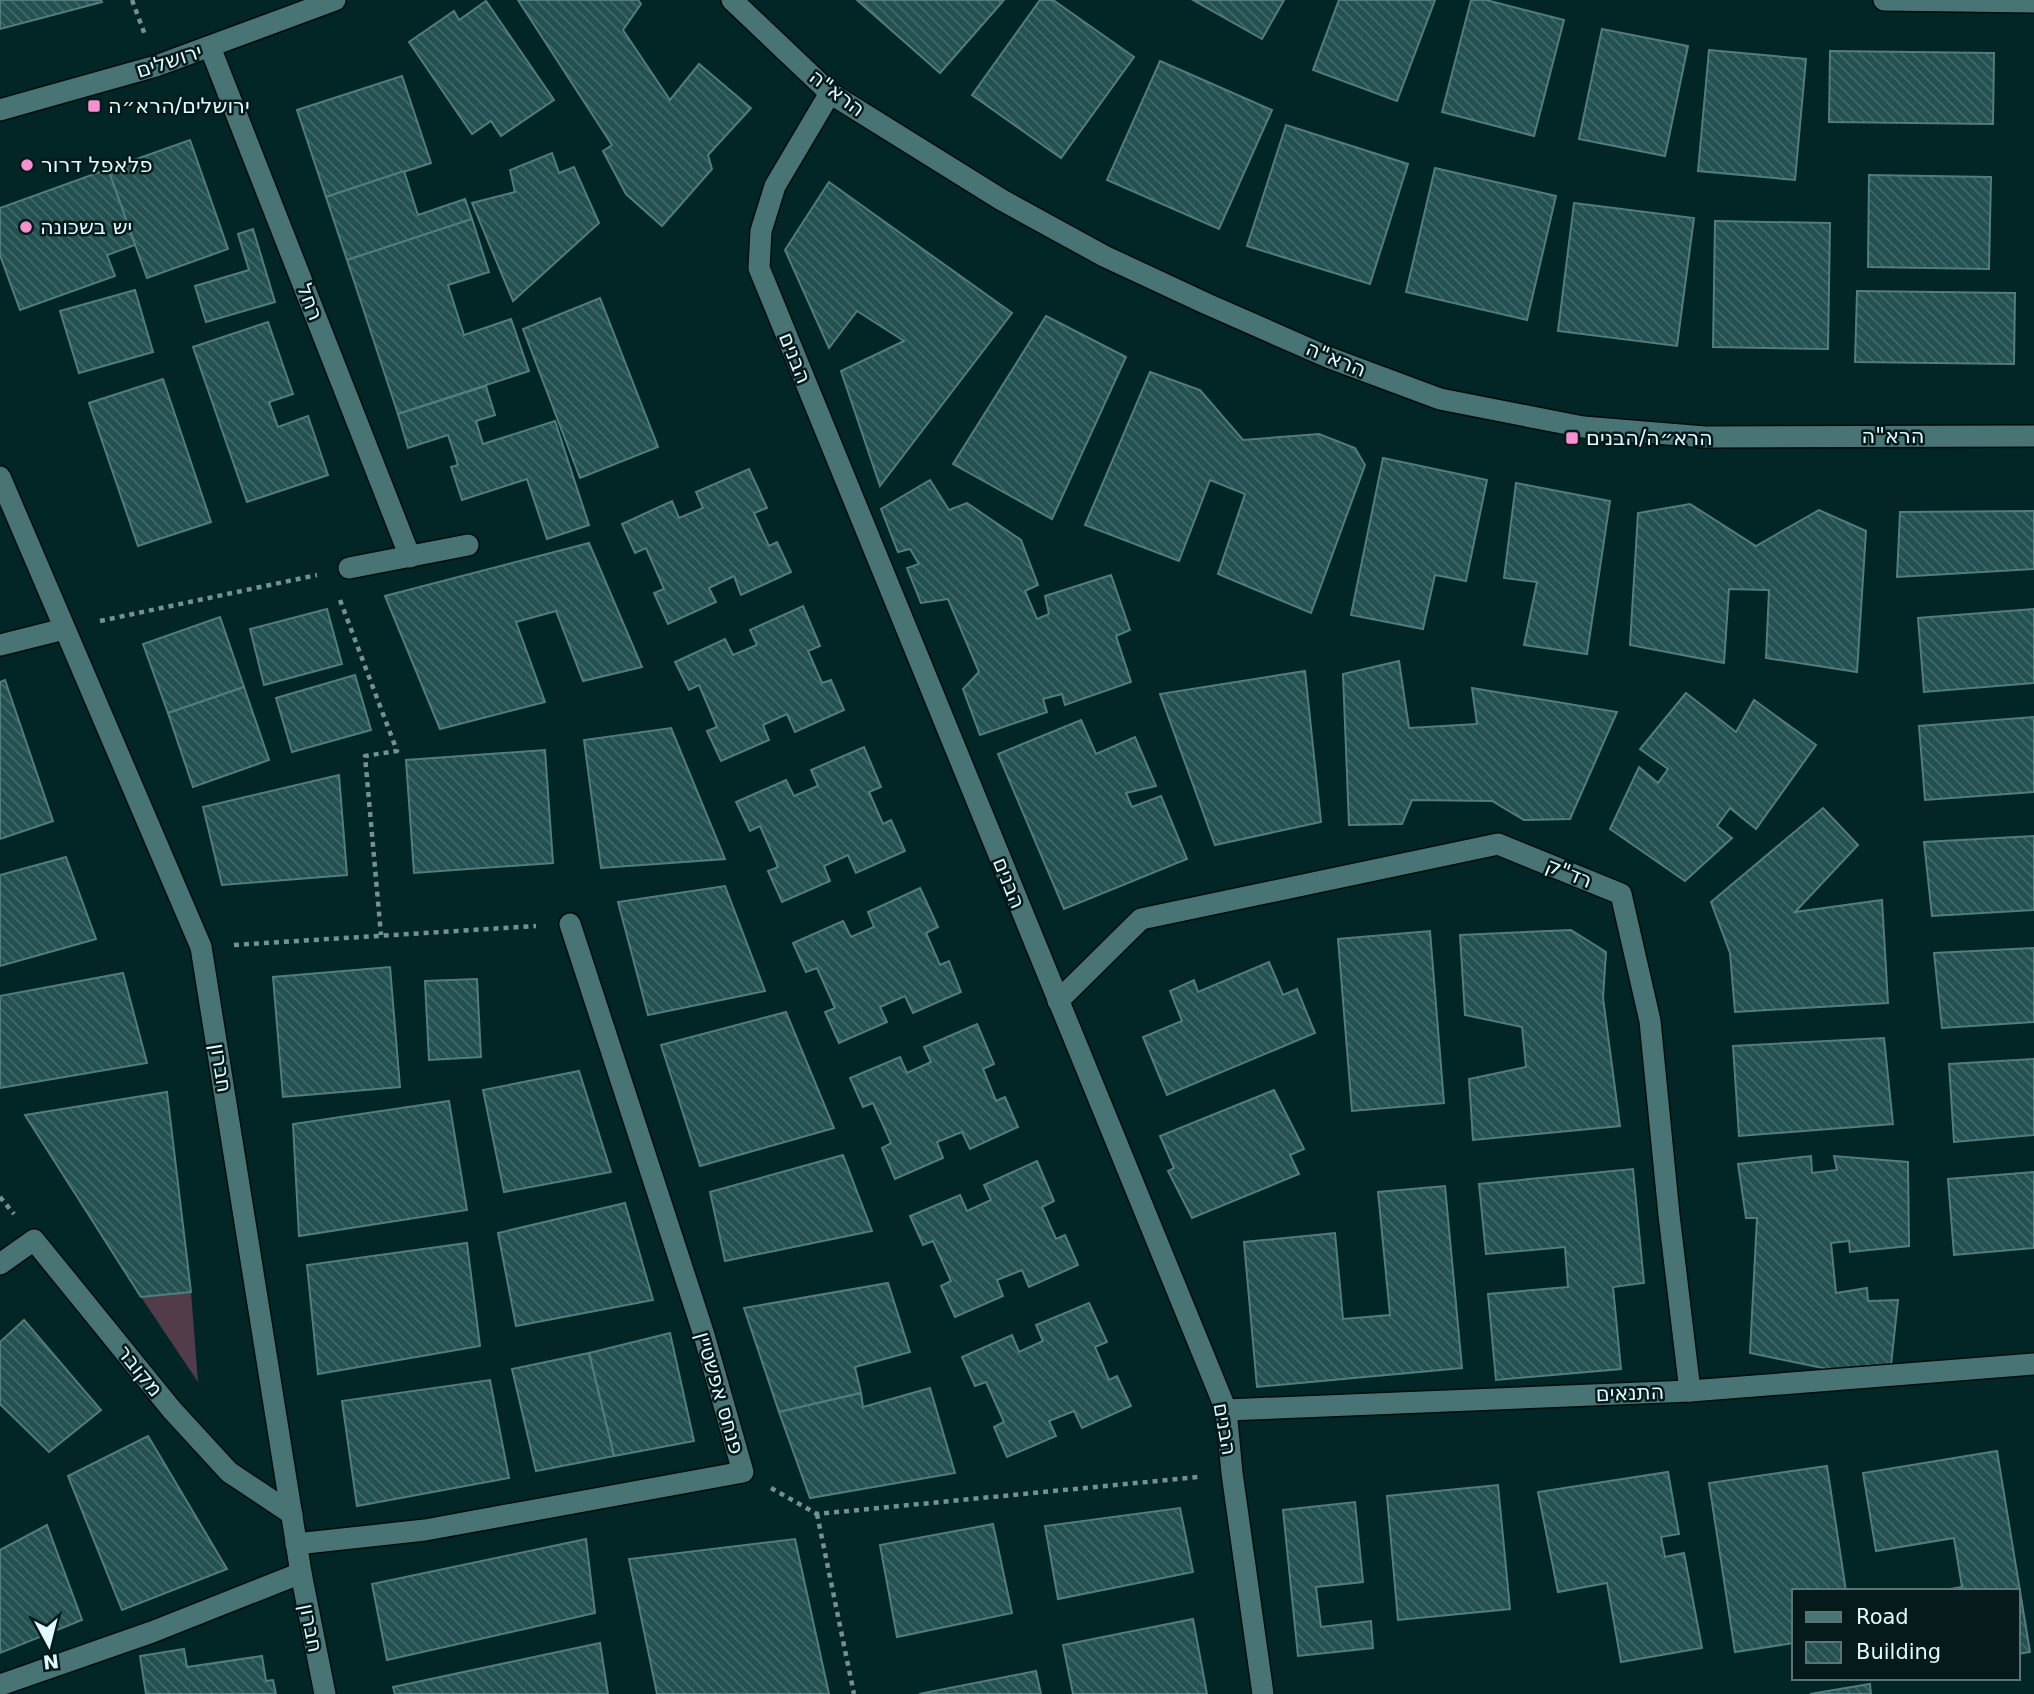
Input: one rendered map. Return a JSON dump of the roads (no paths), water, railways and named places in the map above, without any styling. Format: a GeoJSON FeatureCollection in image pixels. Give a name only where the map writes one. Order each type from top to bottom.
{"type":"FeatureCollection","features":[{"type":"Feature","properties":{"kind":"street","name":"ירושלים"},"geometry":{"type":"LineString","coordinates":[[0,110],[156,66],[335,0]]}},
{"type":"Feature","properties":{"kind":"street","name":"הרא\"ה"},"geometry":{"type":"LineString","coordinates":[[732,0],[830,93],[1002,200],[1104,256],[1207,304],[1330,358],[1440,400],[1583,427],[1705,436],[2034,436]]}},
{"type":"Feature","properties":{"kind":"street"},"geometry":{"type":"LineString","coordinates":[[1884,0],[2034,2]]}},
{"type":"Feature","properties":{"kind":"street","name":"רחל"},"geometry":{"type":"LineString","coordinates":[[210,47],[410,556]]}},
{"type":"Feature","properties":{"kind":"street","name":"הבנים"},"geometry":{"type":"LineString","coordinates":[[830,93],[775,186],[761,231],[759,268],[1226,1410],[1232,1473],[1263,1694]]}},
{"type":"Feature","properties":{"kind":"street","name":"חברון"},"geometry":{"type":"LineString","coordinates":[[0,477],[201,947],[300,1573],[325,1694]]}},
{"type":"Feature","properties":{"kind":"street"},"geometry":{"type":"LineString","coordinates":[[340,570],[468,545]]}},
{"type":"Feature","properties":{"kind":"street"},"geometry":{"type":"LineString","coordinates":[[0,645],[64,629]]}},
{"type":"Feature","properties":{"kind":"street","name":"רד\"ק"},"geometry":{"type":"LineString","coordinates":[[1058,1002],[1140,919],[1498,844],[1621,894],[1650,1021],[1690,1391]]}},
{"type":"Feature","properties":{"kind":"street","name":"פנחס אפשטיין"},"geometry":{"type":"LineString","coordinates":[[296,1545],[425,1530],[743,1472],[704,1335],[570,924]]}},
{"type":"Feature","properties":{"kind":"street","name":"מקובר"},"geometry":{"type":"LineString","coordinates":[[0,1264],[34,1240],[172,1410],[229,1472],[292,1514]]}},
{"type":"Feature","properties":{"kind":"street","name":"התנאים"},"geometry":{"type":"LineString","coordinates":[[1226,1410],[1690,1391],[2034,1364]]}},
{"type":"Feature","properties":{"kind":"street"},"geometry":{"type":"LineString","coordinates":[[0,1685],[152,1633],[300,1573]]}},
{"type":"Feature","properties":{"kind":"place","name":"ירושלים/הרא״ה"},"geometry":{"type":"Point","coordinates":[94,106]}},
{"type":"Feature","properties":{"kind":"place","name":"פלאפל דרור"},"geometry":{"type":"Point","coordinates":[27,165]}},
{"type":"Feature","properties":{"kind":"place","name":"יש בשכונה"},"geometry":{"type":"Point","coordinates":[26,227]}},
{"type":"Feature","properties":{"kind":"place","name":"הרא״ה/הבנים"},"geometry":{"type":"Point","coordinates":[1572,438]}}]}
